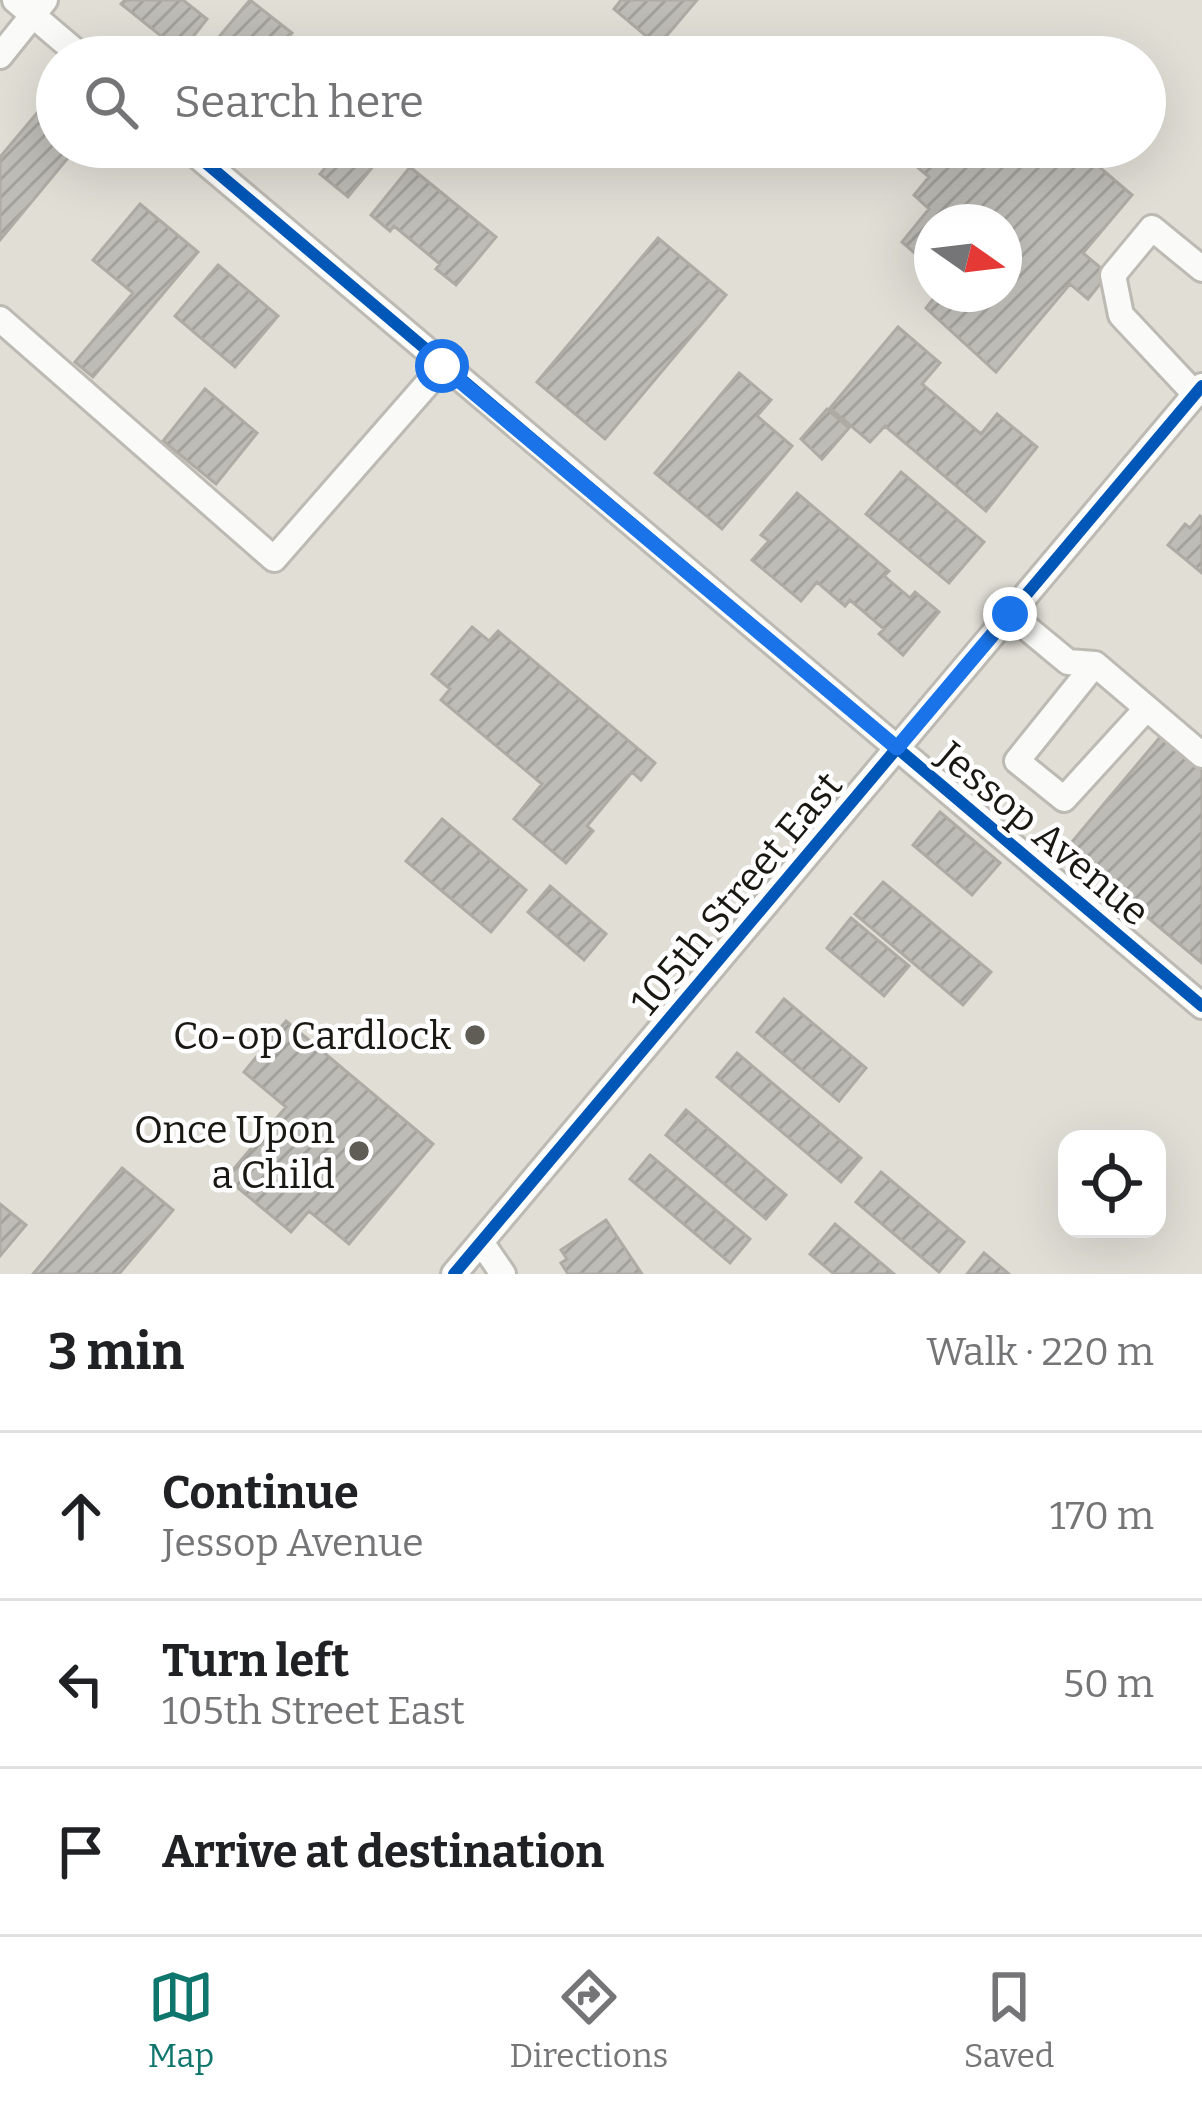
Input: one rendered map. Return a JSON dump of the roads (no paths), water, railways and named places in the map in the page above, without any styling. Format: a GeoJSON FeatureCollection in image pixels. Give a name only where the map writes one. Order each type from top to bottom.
{"type":"FeatureCollection","features":[{"type":"Feature","properties":{"kind":"street"},"geometry":{"type":"LineString","coordinates":[[0,56],[31,5],[61,36]]}},
{"type":"Feature","properties":{"kind":"street","name":"Jessop Avenue"},"geometry":{"type":"LineString","coordinates":[[211,168],[1202,1006]]}},
{"type":"Feature","properties":{"kind":"street"},"geometry":{"type":"LineString","coordinates":[[1199,390],[1121,315],[1113,275],[1152,228],[1202,269]]}},
{"type":"Feature","properties":{"kind":"street"},"geometry":{"type":"LineString","coordinates":[[0,319],[274,559],[442,366]]}},
{"type":"Feature","properties":{"kind":"street","name":"105th Street East"},"geometry":{"type":"LineString","coordinates":[[454,1274],[1199,390]]}},
{"type":"Feature","properties":{"kind":"street"},"geometry":{"type":"LineString","coordinates":[[1010,614],[1068,662],[1095,664],[1202,754]]}},
{"type":"Feature","properties":{"kind":"street"},"geometry":{"type":"LineString","coordinates":[[1095,664],[1017,761],[1064,799],[1147,708]]}},
{"type":"Feature","properties":{"kind":"street"},"geometry":{"type":"LineString","coordinates":[[481,1242],[503,1274]]}},
{"type":"Feature","properties":{"kind":"place","name":"Co-op Cardlock"},"geometry":{"type":"Point","coordinates":[475,1035]}},
{"type":"Feature","properties":{"kind":"place","name":"Once Upon a Child"},"geometry":{"type":"Point","coordinates":[359,1151]}}]}
